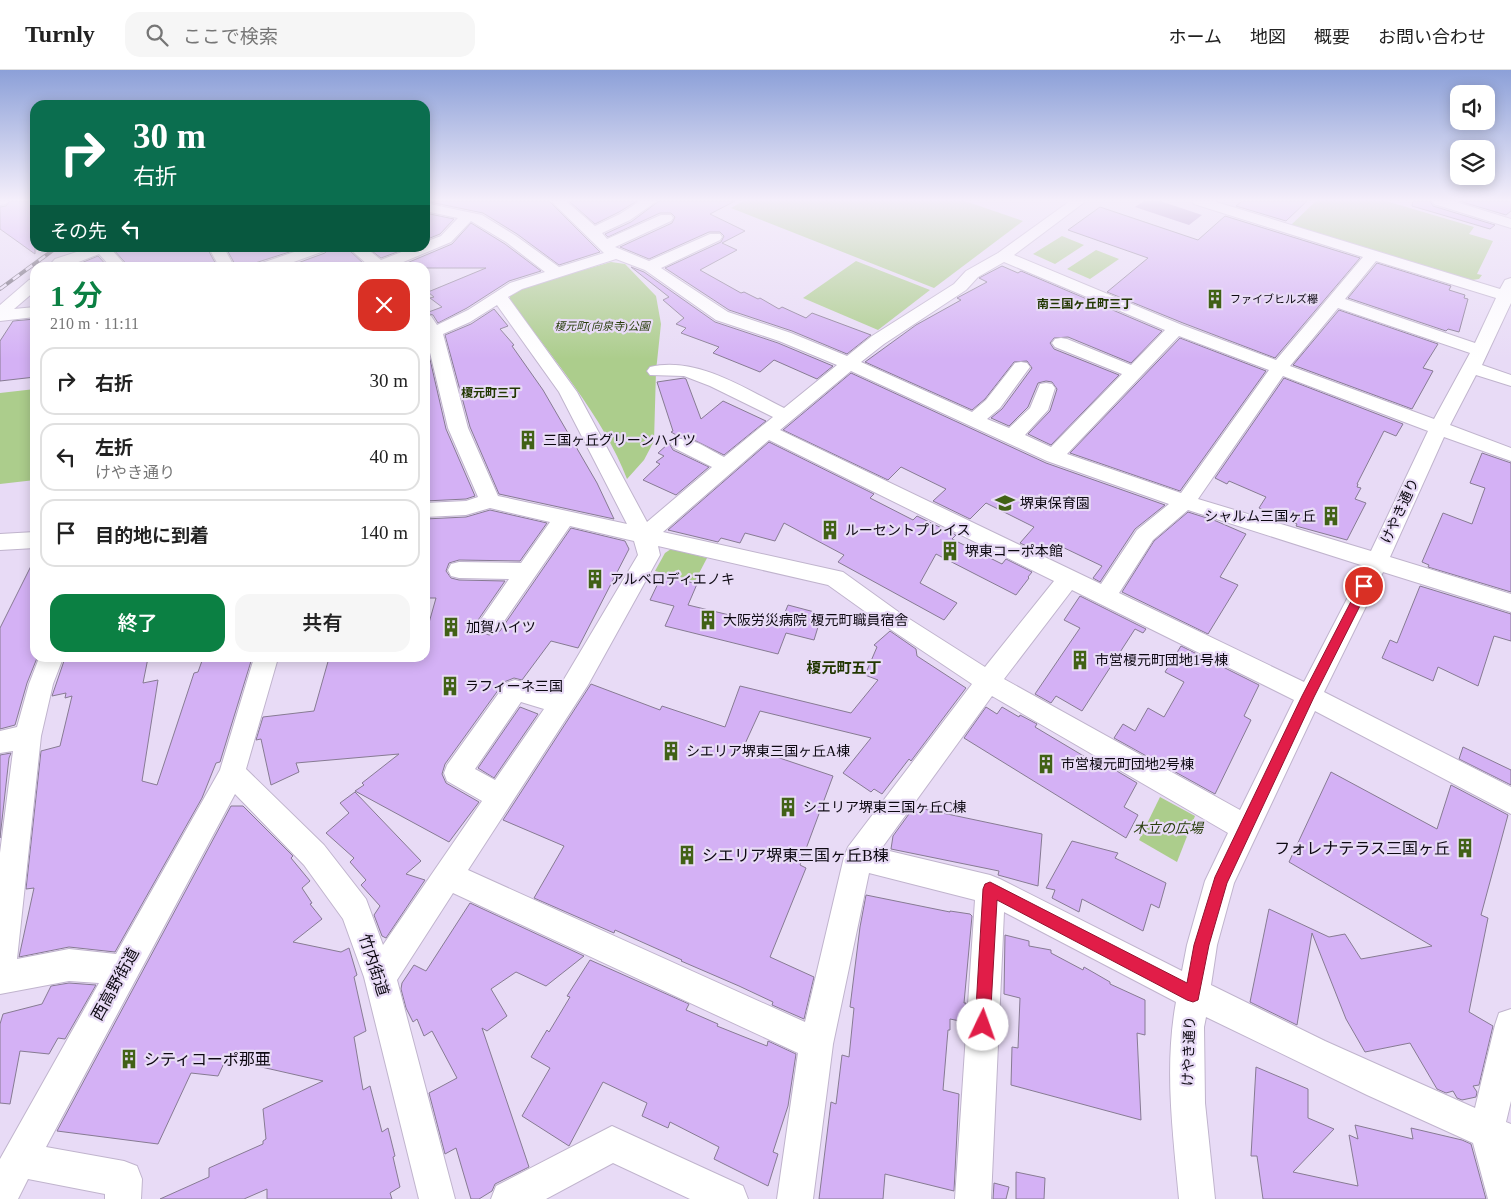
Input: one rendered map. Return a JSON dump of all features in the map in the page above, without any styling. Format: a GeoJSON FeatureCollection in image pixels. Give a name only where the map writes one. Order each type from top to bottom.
{"type":"FeatureCollection","features":[{"type":"Feature","properties":{"kind":"street"},"geometry":{"type":"LineString","coordinates":[[60,262],[85,254]]}},
{"type":"Feature","properties":{"kind":"street"},"geometry":{"type":"LineString","coordinates":[[273,262],[290,254]]}},
{"type":"Feature","properties":{"kind":"street"},"geometry":{"type":"LineString","coordinates":[[390,262],[410,254]]}},
{"type":"Feature","properties":{"kind":"street"},"geometry":{"type":"LineString","coordinates":[[531,254],[556,272]]}},
{"type":"Feature","properties":{"kind":"street"},"geometry":{"type":"LineString","coordinates":[[430,328],[468,318],[516,286],[601,254]]}},
{"type":"Feature","properties":{"kind":"street"},"geometry":{"type":"LineString","coordinates":[[619,254],[650,267],[722,316],[785,337],[848,363],[1054,456],[1185,502],[1511,603]]}},
{"type":"Feature","properties":{"kind":"street"},"geometry":{"type":"LineString","coordinates":[[650,267],[678,254]]}},
{"type":"Feature","properties":{"kind":"street"},"geometry":{"type":"LineString","coordinates":[[644,536],[768,431],[784,415],[848,363],[878,340],[960,287],[972,274],[1006,254]]}},
{"type":"Feature","properties":{"kind":"street"},"geometry":{"type":"LineString","coordinates":[[1105,596],[1145,535],[1185,502],[1280,367],[1374,254],[1509,292]]}},
{"type":"Feature","properties":{"kind":"street"},"geometry":{"type":"LineString","coordinates":[[1003,256],[1176,329],[1511,455]]}},
{"type":"Feature","properties":{"kind":"street"},"geometry":{"type":"LineString","coordinates":[[0,314],[30,287]]}},
{"type":"Feature","properties":{"kind":"street","name":"けやき通り"},"geometry":{"type":"LineString","coordinates":[[1197,1199],[1188,1103],[1188,1027],[1202,945],[1220,881],[1308,696],[1509,292]]}},
{"type":"Feature","properties":{"kind":"street"},"geometry":{"type":"LineString","coordinates":[[380,977],[579,678],[648,555],[644,536],[568,392],[500,296]]}},
{"type":"Feature","properties":{"kind":"street"},"geometry":{"type":"LineString","coordinates":[[1334,301],[1476,359],[1511,380]]}},
{"type":"Feature","properties":{"kind":"street"},"geometry":{"type":"LineString","coordinates":[[0,314],[30,312]]}},
{"type":"Feature","properties":{"kind":"street"},"geometry":{"type":"LineString","coordinates":[[1054,456],[1176,329]]}},
{"type":"Feature","properties":{"kind":"street"},"geometry":{"type":"LineString","coordinates":[[430,336],[458,428],[490,501]]}},
{"type":"Feature","properties":{"kind":"street"},"geometry":{"type":"LineString","coordinates":[[1061,344],[1134,373]]}},
{"type":"Feature","properties":{"kind":"street"},"geometry":{"type":"LineString","coordinates":[[974,420],[993,404],[1022,367]]}},
{"type":"Feature","properties":{"kind":"street"},"geometry":{"type":"LineString","coordinates":[[656,371],[686,371],[709,379],[784,415]]}},
{"type":"Feature","properties":{"kind":"street"},"geometry":{"type":"LineString","coordinates":[[1012,437],[1038,410],[1046,388]]}},
{"type":"Feature","properties":{"kind":"street"},"geometry":{"type":"LineString","coordinates":[[768,431],[1308,696],[1511,800]]}},
{"type":"Feature","properties":{"kind":"street"},"geometry":{"type":"LineString","coordinates":[[680,444],[726,466]]}},
{"type":"Feature","properties":{"kind":"street"},"geometry":{"type":"LineString","coordinates":[[430,510],[466,508],[490,501],[835,578],[892,620],[988,682],[1245,828]]}},
{"type":"Feature","properties":{"kind":"street"},"geometry":{"type":"LineString","coordinates":[[490,624],[565,517]]}},
{"type":"Feature","properties":{"kind":"street"},"geometry":{"type":"LineString","coordinates":[[0,542],[30,540]]}},
{"type":"Feature","properties":{"kind":"street"},"geometry":{"type":"LineString","coordinates":[[459,570],[527,571]]}},
{"type":"Feature","properties":{"kind":"street"},"geometry":{"type":"LineString","coordinates":[[795,1199],[816,1044],[858,857],[988,682],[1068,579]]}},
{"type":"Feature","properties":{"kind":"street"},"geometry":{"type":"LineString","coordinates":[[49,662],[41,684],[28,736],[0,976],[69,965],[123,970]]}},
{"type":"Feature","properties":{"kind":"street","name":"西高野街道"},"geometry":{"type":"LineString","coordinates":[[0,1195],[232,773],[265,662]]}},
{"type":"Feature","properties":{"kind":"street"},"geometry":{"type":"LineString","coordinates":[[500,797],[457,773],[515,690],[562,703]]}},
{"type":"Feature","properties":{"kind":"street"},"geometry":{"type":"LineString","coordinates":[[0,742],[28,736]]}},
{"type":"Feature","properties":{"kind":"street","name":"竹内街道"},"geometry":{"type":"LineString","coordinates":[[232,773],[314,855],[355,910],[380,977],[437,1199]]}},
{"type":"Feature","properties":{"kind":"street"},"geometry":{"type":"LineString","coordinates":[[858,857],[990,889],[1193,994],[1499,1136]]}},
{"type":"Feature","properties":{"kind":"street"},"geometry":{"type":"LineString","coordinates":[[448,876],[816,1044]]}},
{"type":"Feature","properties":{"kind":"street"},"geometry":{"type":"LineString","coordinates":[[973,1199],[990,889]]}},
{"type":"Feature","properties":{"kind":"street"},"geometry":{"type":"LineString","coordinates":[[1506,1199],[1499,1136],[1511,1026]]}},
{"type":"Feature","properties":{"kind":"street"},"geometry":{"type":"LineString","coordinates":[[509,1199],[612,1144],[730,1199]]}},
{"type":"Feature","properties":{"kind":"street"},"geometry":{"type":"LineString","coordinates":[[19,1160],[124,1179],[124,1199]]}},
{"type":"Feature","properties":{"kind":"green space"},"geometry":{"type":"Polygon","coordinates":[[[847,254],[980,254],[934,288],[847,254]]]}},
{"type":"Feature","properties":{"kind":"green space"},"geometry":{"type":"Polygon","coordinates":[[[1034,254],[1071,254],[1055,264],[1034,254]]]}},
{"type":"Feature","properties":{"kind":"green space"},"geometry":{"type":"Polygon","coordinates":[[[1090,254],[1105,254],[1119,259],[1090,279],[1067,269],[1090,254]]]}},
{"type":"Feature","properties":{"kind":"green space"},"geometry":{"type":"Polygon","coordinates":[[[1385,254],[1487,254],[1477,274],[1482,275],[1479,279],[1472,280],[1385,254]]]}},
{"type":"Feature","properties":{"kind":"green space"},"geometry":{"type":"Polygon","coordinates":[[[856,261],[930,290],[878,330],[803,298],[856,261]]]}},
{"type":"Feature","properties":{"kind":"green space","name":"榎元町(向泉寺)公園"},"geometry":{"type":"Polygon","coordinates":[[[611,262],[625,264],[656,296],[661,324],[656,371],[654,441],[644,460],[627,479],[605,433],[590,410],[510,300],[510,296],[517,289],[611,262]]]}},
{"type":"Feature","properties":{"kind":"green space"},"geometry":{"type":"Polygon","coordinates":[[[30,390],[30,481],[0,484],[0,393],[30,390]]]}},
{"type":"Feature","properties":{"kind":"green space"},"geometry":{"type":"Polygon","coordinates":[[[671,549],[707,558],[695,581],[655,571],[665,553],[671,549]]]}},
{"type":"Feature","properties":{"kind":"green space","name":"木立の広場"},"geometry":{"type":"Polygon","coordinates":[[[1160,797],[1195,816],[1177,862],[1139,840],[1160,797]]]}},
{"type":"Feature","properties":{"kind":"building"},"geometry":{"type":"Polygon","coordinates":[[[117,254],[210,254],[215,262],[125,262],[117,254]]]}},
{"type":"Feature","properties":{"kind":"building"},"geometry":{"type":"Polygon","coordinates":[[[229,254],[284,254],[258,262],[234,262],[229,254]]]}},
{"type":"Feature","properties":{"kind":"building"},"geometry":{"type":"Polygon","coordinates":[[[323,254],[353,254],[362,262],[300,262],[323,254]]]}},
{"type":"Feature","properties":{"kind":"building"},"geometry":{"type":"Polygon","coordinates":[[[375,254],[393,254],[381,258],[375,254]]]}},
{"type":"Feature","properties":{"kind":"building"},"geometry":{"type":"Polygon","coordinates":[[[429,254],[518,254],[541,271],[509,281],[467,308],[438,323],[433,315],[430,314],[430,312],[442,307],[430,298],[434,297],[430,291],[486,268],[430,268],[430,262],[409,262],[429,254]]]}},
{"type":"Feature","properties":{"kind":"building"},"geometry":{"type":"Polygon","coordinates":[[[544,254],[595,254],[559,265],[544,254]]]}},
{"type":"Feature","properties":{"kind":"building"},"geometry":{"type":"Polygon","coordinates":[[[636,254],[661,254],[649,259],[636,254]]]}},
{"type":"Feature","properties":{"kind":"building"},"geometry":{"type":"Polygon","coordinates":[[[696,254],[730,254],[700,270],[741,293],[744,292],[758,299],[760,298],[779,309],[782,307],[806,318],[812,313],[871,335],[847,354],[792,331],[729,310],[665,268],[696,254]]]}},
{"type":"Feature","properties":{"kind":"building"},"geometry":{"type":"Polygon","coordinates":[[[1136,254],[1346,254],[1360,258],[1275,358],[1107,292],[1148,258],[1136,254]]]}},
{"type":"Feature","properties":{"kind":"building"},"geometry":{"type":"Polygon","coordinates":[[[98,256],[104,262],[84,262],[98,256]]]}},
{"type":"Feature","properties":{"kind":"building"},"geometry":{"type":"Polygon","coordinates":[[[1377,263],[1451,286],[1449,290],[1465,295],[1464,298],[1468,299],[1459,332],[1448,329],[1446,331],[1348,298],[1377,263]]]}},
{"type":"Feature","properties":{"kind":"building"},"geometry":{"type":"Polygon","coordinates":[[[1002,266],[1018,273],[1021,271],[1162,331],[1131,363],[1068,337],[1054,338],[1050,343],[1054,349],[1119,375],[1051,445],[1028,434],[1050,411],[1057,389],[1052,382],[1038,383],[1028,407],[1009,426],[991,418],[1002,409],[1032,368],[1027,361],[1014,362],[985,399],[972,410],[865,362],[916,325],[961,300],[957,298],[987,282],[979,278],[1002,266]]]}},
{"type":"Feature","properties":{"kind":"building"},"geometry":{"type":"Polygon","coordinates":[[[631,267],[644,272],[715,322],[778,343],[833,366],[817,379],[774,360],[760,372],[713,353],[719,347],[681,333],[686,328],[676,324],[684,318],[663,300],[669,297],[631,267]]]}},
{"type":"Feature","properties":{"kind":"building"},"geometry":{"type":"Polygon","coordinates":[[[494,309],[508,326],[500,329],[514,345],[512,346],[543,390],[597,483],[614,519],[499,494],[470,427],[445,335],[471,324],[494,309]]]}},
{"type":"Feature","properties":{"kind":"building"},"geometry":{"type":"Polygon","coordinates":[[[1339,310],[1438,344],[1423,368],[1433,371],[1412,409],[1293,365],[1339,310]]]}},
{"type":"Feature","properties":{"kind":"building"},"geometry":{"type":"Polygon","coordinates":[[[30,319],[30,378],[0,381],[0,341],[13,321],[30,319]]]}},
{"type":"Feature","properties":{"kind":"building"},"geometry":{"type":"Polygon","coordinates":[[[1180,338],[1266,371],[1180,491],[1070,453],[1180,338]]]}},
{"type":"Feature","properties":{"kind":"building"},"geometry":{"type":"Polygon","coordinates":[[[430,359],[446,429],[475,496],[466,499],[430,501],[430,359]]]}},
{"type":"Feature","properties":{"kind":"building"},"geometry":{"type":"Polygon","coordinates":[[[851,373],[1046,463],[1165,505],[1135,529],[1100,582],[1093,578],[1102,566],[1056,544],[1046,555],[1020,543],[1034,527],[986,503],[970,519],[933,501],[946,489],[901,467],[888,480],[783,430],[851,373]]]}},
{"type":"Feature","properties":{"kind":"building"},"geometry":{"type":"Polygon","coordinates":[[[684,378],[701,419],[723,401],[766,421],[724,455],[694,440],[676,438],[678,436],[671,432],[673,431],[657,382],[684,378]]]}},
{"type":"Feature","properties":{"kind":"building"},"geometry":{"type":"Polygon","coordinates":[[[1284,378],[1403,424],[1396,436],[1384,431],[1357,484],[1357,487],[1361,488],[1355,499],[1366,503],[1347,540],[1296,526],[1297,524],[1259,508],[1266,497],[1229,481],[1227,484],[1215,478],[1284,378]]]}},
{"type":"Feature","properties":{"kind":"building"},"geometry":{"type":"Polygon","coordinates":[[[769,442],[874,494],[870,498],[913,520],[917,516],[956,535],[952,539],[1002,564],[1006,559],[1032,572],[1029,578],[1016,595],[936,554],[920,583],[957,603],[944,620],[838,562],[844,555],[784,523],[775,541],[745,533],[740,543],[721,538],[718,542],[668,530],[769,442]]]}},
{"type":"Feature","properties":{"kind":"building"},"geometry":{"type":"Polygon","coordinates":[[[669,443],[673,450],[709,467],[676,495],[643,480],[660,464],[656,462],[664,456],[658,453],[669,443]]]}},
{"type":"Feature","properties":{"kind":"building"},"geometry":{"type":"Polygon","coordinates":[[[1482,453],[1511,463],[1511,592],[1428,567],[1429,565],[1422,562],[1443,513],[1472,524],[1485,488],[1470,483],[1482,453]]]}},
{"type":"Feature","properties":{"kind":"building"},"geometry":{"type":"Polygon","coordinates":[[[490,510],[547,523],[520,561],[459,560],[449,563],[446,571],[451,578],[459,580],[505,581],[476,623],[480,631],[489,635],[500,631],[571,528],[625,541],[629,549],[578,648],[551,641],[522,680],[514,678],[504,682],[445,764],[442,774],[446,783],[479,802],[449,842],[355,791],[364,785],[362,783],[399,754],[296,763],[299,772],[271,785],[261,739],[256,740],[263,717],[314,711],[328,662],[430,662],[430,619],[436,598],[430,598],[430,519],[466,517],[490,510]]]}},
{"type":"Feature","properties":{"kind":"building"},"geometry":{"type":"Polygon","coordinates":[[[1188,512],[1216,521],[1246,534],[1220,577],[1238,585],[1208,634],[1122,592],[1154,541],[1188,512]]]}},
{"type":"Feature","properties":{"kind":"building"},"geometry":{"type":"Polygon","coordinates":[[[30,568],[30,662],[35,662],[27,683],[15,725],[0,729],[0,628],[30,568]]]}},
{"type":"Feature","properties":{"kind":"building","name":"大阪労災病院 榎元町職員宿舎"},"geometry":{"type":"Polygon","coordinates":[[[662,575],[697,584],[688,605],[779,627],[788,605],[822,614],[814,640],[786,633],[778,654],[665,626],[674,606],[650,600],[662,575]]]}},
{"type":"Feature","properties":{"kind":"building"},"geometry":{"type":"Polygon","coordinates":[[[1420,586],[1511,614],[1511,641],[1494,636],[1478,686],[1438,667],[1433,681],[1382,658],[1390,640],[1397,643],[1420,586]]]}},
{"type":"Feature","properties":{"kind":"building","name":"市営榎元町団地1号棟"},"geometry":{"type":"Polygon","coordinates":[[[1080,596],[1146,629],[1143,633],[1135,629],[1082,711],[1056,696],[1051,703],[1035,694],[1080,628],[1064,620],[1080,596]]]}},
{"type":"Feature","properties":{"kind":"building"},"geometry":{"type":"Polygon","coordinates":[[[890,631],[916,649],[917,656],[966,688],[911,761],[909,759],[882,794],[874,789],[871,792],[843,773],[871,738],[760,711],[744,746],[833,776],[800,865],[806,868],[770,957],[814,977],[804,1019],[772,1005],[773,1002],[682,960],[615,930],[614,933],[534,898],[564,846],[503,820],[591,684],[660,710],[662,706],[725,727],[740,686],[851,713],[878,680],[865,675],[877,647],[874,645],[890,631]]]}},
{"type":"Feature","properties":{"kind":"building"},"geometry":{"type":"Polygon","coordinates":[[[1181,646],[1259,685],[1244,716],[1251,720],[1215,794],[1114,738],[1123,724],[1135,731],[1148,708],[1164,717],[1184,682],[1165,672],[1181,646]]]}},
{"type":"Feature","properties":{"kind":"building"},"geometry":{"type":"Polygon","coordinates":[[[64,662],[147,662],[143,683],[158,680],[142,781],[157,785],[194,673],[198,672],[202,662],[251,662],[220,762],[216,763],[202,798],[115,952],[69,947],[19,957],[34,888],[26,889],[41,751],[60,746],[72,696],[65,698],[66,693],[52,696],[64,662]]]}},
{"type":"Feature","properties":{"kind":"building"},"geometry":{"type":"Polygon","coordinates":[[[520,707],[538,714],[494,778],[478,768],[520,707]]]}},
{"type":"Feature","properties":{"kind":"building","name":"市営榎元町団地2号棟"},"geometry":{"type":"Polygon","coordinates":[[[986,707],[997,714],[1002,707],[1019,717],[1020,715],[1037,724],[1035,727],[1097,764],[1100,761],[1137,783],[1124,807],[1138,815],[1126,838],[964,738],[986,707]]]}},
{"type":"Feature","properties":{"kind":"building"},"geometry":{"type":"Polygon","coordinates":[[[1463,747],[1511,770],[1511,785],[1459,759],[1463,747]]]}},
{"type":"Feature","properties":{"kind":"building"},"geometry":{"type":"Polygon","coordinates":[[[11,753],[9,758],[0,838],[0,755],[11,753]]]}},
{"type":"Feature","properties":{"kind":"building"},"geometry":{"type":"Polygon","coordinates":[[[1331,772],[1437,829],[1451,785],[1508,815],[1481,915],[1488,918],[1469,1012],[1493,1026],[1479,1085],[1473,1086],[1477,1092],[1476,1097],[1462,1100],[1457,1098],[1453,1091],[1446,1093],[1437,1089],[1410,1043],[1365,1052],[1346,1019],[1312,933],[1297,1025],[1250,1002],[1269,909],[1329,937],[1345,934],[1361,959],[1432,946],[1289,862],[1331,772]]]}},
{"type":"Feature","properties":{"kind":"building"},"geometry":{"type":"Polygon","coordinates":[[[355,792],[421,861],[406,874],[425,880],[386,938],[382,936],[374,915],[380,906],[361,885],[366,880],[350,862],[354,858],[326,833],[349,813],[340,803],[355,792]]]}},
{"type":"Feature","properties":{"kind":"building"},"geometry":{"type":"Polygon","coordinates":[[[231,806],[243,806],[293,856],[291,858],[310,881],[302,888],[312,903],[310,904],[322,919],[293,942],[341,952],[349,948],[357,975],[354,977],[366,1031],[354,1037],[363,1090],[370,1086],[382,1132],[388,1128],[395,1156],[393,1157],[400,1187],[390,1193],[392,1199],[267,1199],[267,1189],[244,1199],[160,1199],[209,1177],[209,1168],[263,1144],[263,1141],[266,1139],[263,1109],[323,1081],[226,1059],[218,1076],[191,1073],[158,1144],[57,1131],[231,806]]]}},
{"type":"Feature","properties":{"kind":"building"},"geometry":{"type":"Polygon","coordinates":[[[914,807],[1042,834],[1038,886],[998,875],[999,871],[891,849],[893,836],[914,807]]]}},
{"type":"Feature","properties":{"kind":"building"},"geometry":{"type":"Polygon","coordinates":[[[1072,841],[1118,853],[1115,858],[1166,883],[1159,908],[1151,904],[1143,931],[1082,899],[1079,912],[1052,898],[1055,890],[1046,888],[1072,841]]]}},
{"type":"Feature","properties":{"kind":"building"},"geometry":{"type":"Polygon","coordinates":[[[866,895],[950,912],[970,914],[972,916],[964,1003],[966,1003],[965,1022],[950,1019],[943,1090],[959,1094],[954,1191],[885,1174],[883,1199],[819,1199],[831,1102],[836,1104],[842,1055],[849,1057],[854,1008],[850,1007],[866,895]]]}},
{"type":"Feature","properties":{"kind":"building"},"geometry":{"type":"Polygon","coordinates":[[[470,903],[584,956],[546,986],[516,972],[491,989],[507,1016],[487,1031],[482,1028],[529,1167],[495,1184],[492,1191],[479,1199],[471,1199],[456,1148],[445,1154],[429,1093],[457,1078],[432,1031],[424,1036],[417,1019],[413,1022],[406,1008],[401,989],[402,983],[414,965],[426,971],[470,903]]]}},
{"type":"Feature","properties":{"kind":"building"},"geometry":{"type":"Polygon","coordinates":[[[1005,935],[1029,941],[1029,946],[1051,950],[1051,953],[1083,970],[1084,967],[1110,982],[1110,984],[1145,1000],[1145,1035],[1137,1033],[1141,1120],[1011,1085],[1012,1047],[1018,1048],[1020,998],[1004,994],[1005,935]]]}},
{"type":"Feature","properties":{"kind":"building"},"geometry":{"type":"Polygon","coordinates":[[[590,960],[689,1004],[686,1010],[718,1024],[717,1026],[767,1046],[768,1041],[796,1054],[788,1106],[773,1152],[778,1154],[768,1186],[714,1159],[719,1147],[670,1122],[668,1128],[642,1116],[647,1103],[603,1082],[569,1146],[522,1116],[550,1068],[531,1057],[547,1030],[549,1032],[570,997],[567,996],[590,960]]]}},
{"type":"Feature","properties":{"kind":"building"},"geometry":{"type":"Polygon","coordinates":[[[69,983],[96,985],[65,1039],[58,1038],[49,1054],[20,1051],[10,1104],[0,1103],[0,1024],[3,1014],[42,1004],[51,986],[69,983]]]}},
{"type":"Feature","properties":{"kind":"building"},"geometry":{"type":"Polygon","coordinates":[[[1256,1067],[1308,1089],[1308,1118],[1334,1129],[1293,1172],[1358,1186],[1349,1135],[1358,1139],[1355,1125],[1413,1139],[1411,1128],[1462,1140],[1471,1144],[1486,1199],[1263,1199],[1257,1156],[1251,1156],[1256,1067]]]}},
{"type":"Feature","properties":{"kind":"building"},"geometry":{"type":"Polygon","coordinates":[[[1016,1172],[1045,1178],[1044,1199],[1016,1199],[1016,1172]]]}},
{"type":"Feature","properties":{"kind":"building"},"geometry":{"type":"Polygon","coordinates":[[[994,1183],[1009,1187],[1006,1199],[993,1199],[994,1183]]]}},
{"type":"Feature","properties":{"kind":"railway"},"geometry":{"type":"LineString","coordinates":[[37,262],[48,254]]}},
{"type":"Feature","properties":{"kind":"railway"},"geometry":{"type":"LineString","coordinates":[[0,289],[30,267]]}},
{"type":"Feature","properties":{"kind":"place","name":"ファイブヒルズ欅"},"geometry":{"type":"Point","coordinates":[1215,299]}},
{"type":"Feature","properties":{"kind":"place","name":"三国ヶ丘グリーンハイツ"},"geometry":{"type":"Point","coordinates":[528,440]}},
{"type":"Feature","properties":{"kind":"place","name":"堺東保育園"},"geometry":{"type":"Point","coordinates":[1005,503]}},
{"type":"Feature","properties":{"kind":"place","name":"シャルム三国ヶ丘"},"geometry":{"type":"Point","coordinates":[1331,516]}},
{"type":"Feature","properties":{"kind":"place","name":"ルーセントプレイス"},"geometry":{"type":"Point","coordinates":[830,530]}},
{"type":"Feature","properties":{"kind":"place","name":"堺東コーポ本館"},"geometry":{"type":"Point","coordinates":[950,551]}},
{"type":"Feature","properties":{"kind":"place","name":"アルベロディエノキ"},"geometry":{"type":"Point","coordinates":[595,579]}},
{"type":"Feature","properties":{"kind":"place","name":"大阪労災病院 榎元町職員宿舎"},"geometry":{"type":"Point","coordinates":[708,620]}},
{"type":"Feature","properties":{"kind":"place","name":"加賀ハイツ"},"geometry":{"type":"Point","coordinates":[451,627]}},
{"type":"Feature","properties":{"kind":"place","name":"市営榎元町団地1号棟"},"geometry":{"type":"Point","coordinates":[1080,660]}},
{"type":"Feature","properties":{"kind":"place","name":"ラフィーネ三国"},"geometry":{"type":"Point","coordinates":[450,686]}},
{"type":"Feature","properties":{"kind":"place","name":"シエリア堺東三国ヶ丘A棟"},"geometry":{"type":"Point","coordinates":[671,751]}},
{"type":"Feature","properties":{"kind":"place","name":"市営榎元町団地2号棟"},"geometry":{"type":"Point","coordinates":[1046,764]}},
{"type":"Feature","properties":{"kind":"place","name":"シエリア堺東三国ヶ丘C棟"},"geometry":{"type":"Point","coordinates":[788,807]}},
{"type":"Feature","properties":{"kind":"place","name":"フォレナテラス三国ヶ丘"},"geometry":{"type":"Point","coordinates":[1465,848]}},
{"type":"Feature","properties":{"kind":"place","name":"シエリア堺東三国ヶ丘B棟"},"geometry":{"type":"Point","coordinates":[687,855]}},
{"type":"Feature","properties":{"kind":"place","name":"シティコーポ那亜"},"geometry":{"type":"Point","coordinates":[129,1059]}},
{"type":"Feature","properties":{"kind":"district","name":"南三国ヶ丘町三丁"},"geometry":{"type":"Point","coordinates":[1085,304]}},
{"type":"Feature","properties":{"kind":"district","name":"榎元町三丁"},"geometry":{"type":"Point","coordinates":[491,393]}},
{"type":"Feature","properties":{"kind":"district","name":"榎元町五丁"},"geometry":{"type":"Point","coordinates":[844,668]}},
{"type":"Feature","properties":{"kind":"route"},"geometry":{"type":"LineString","coordinates":[[983,1025],[990,889],[1193,994],[1202,945],[1220,881],[1308,696],[1364,586]]}}]}
